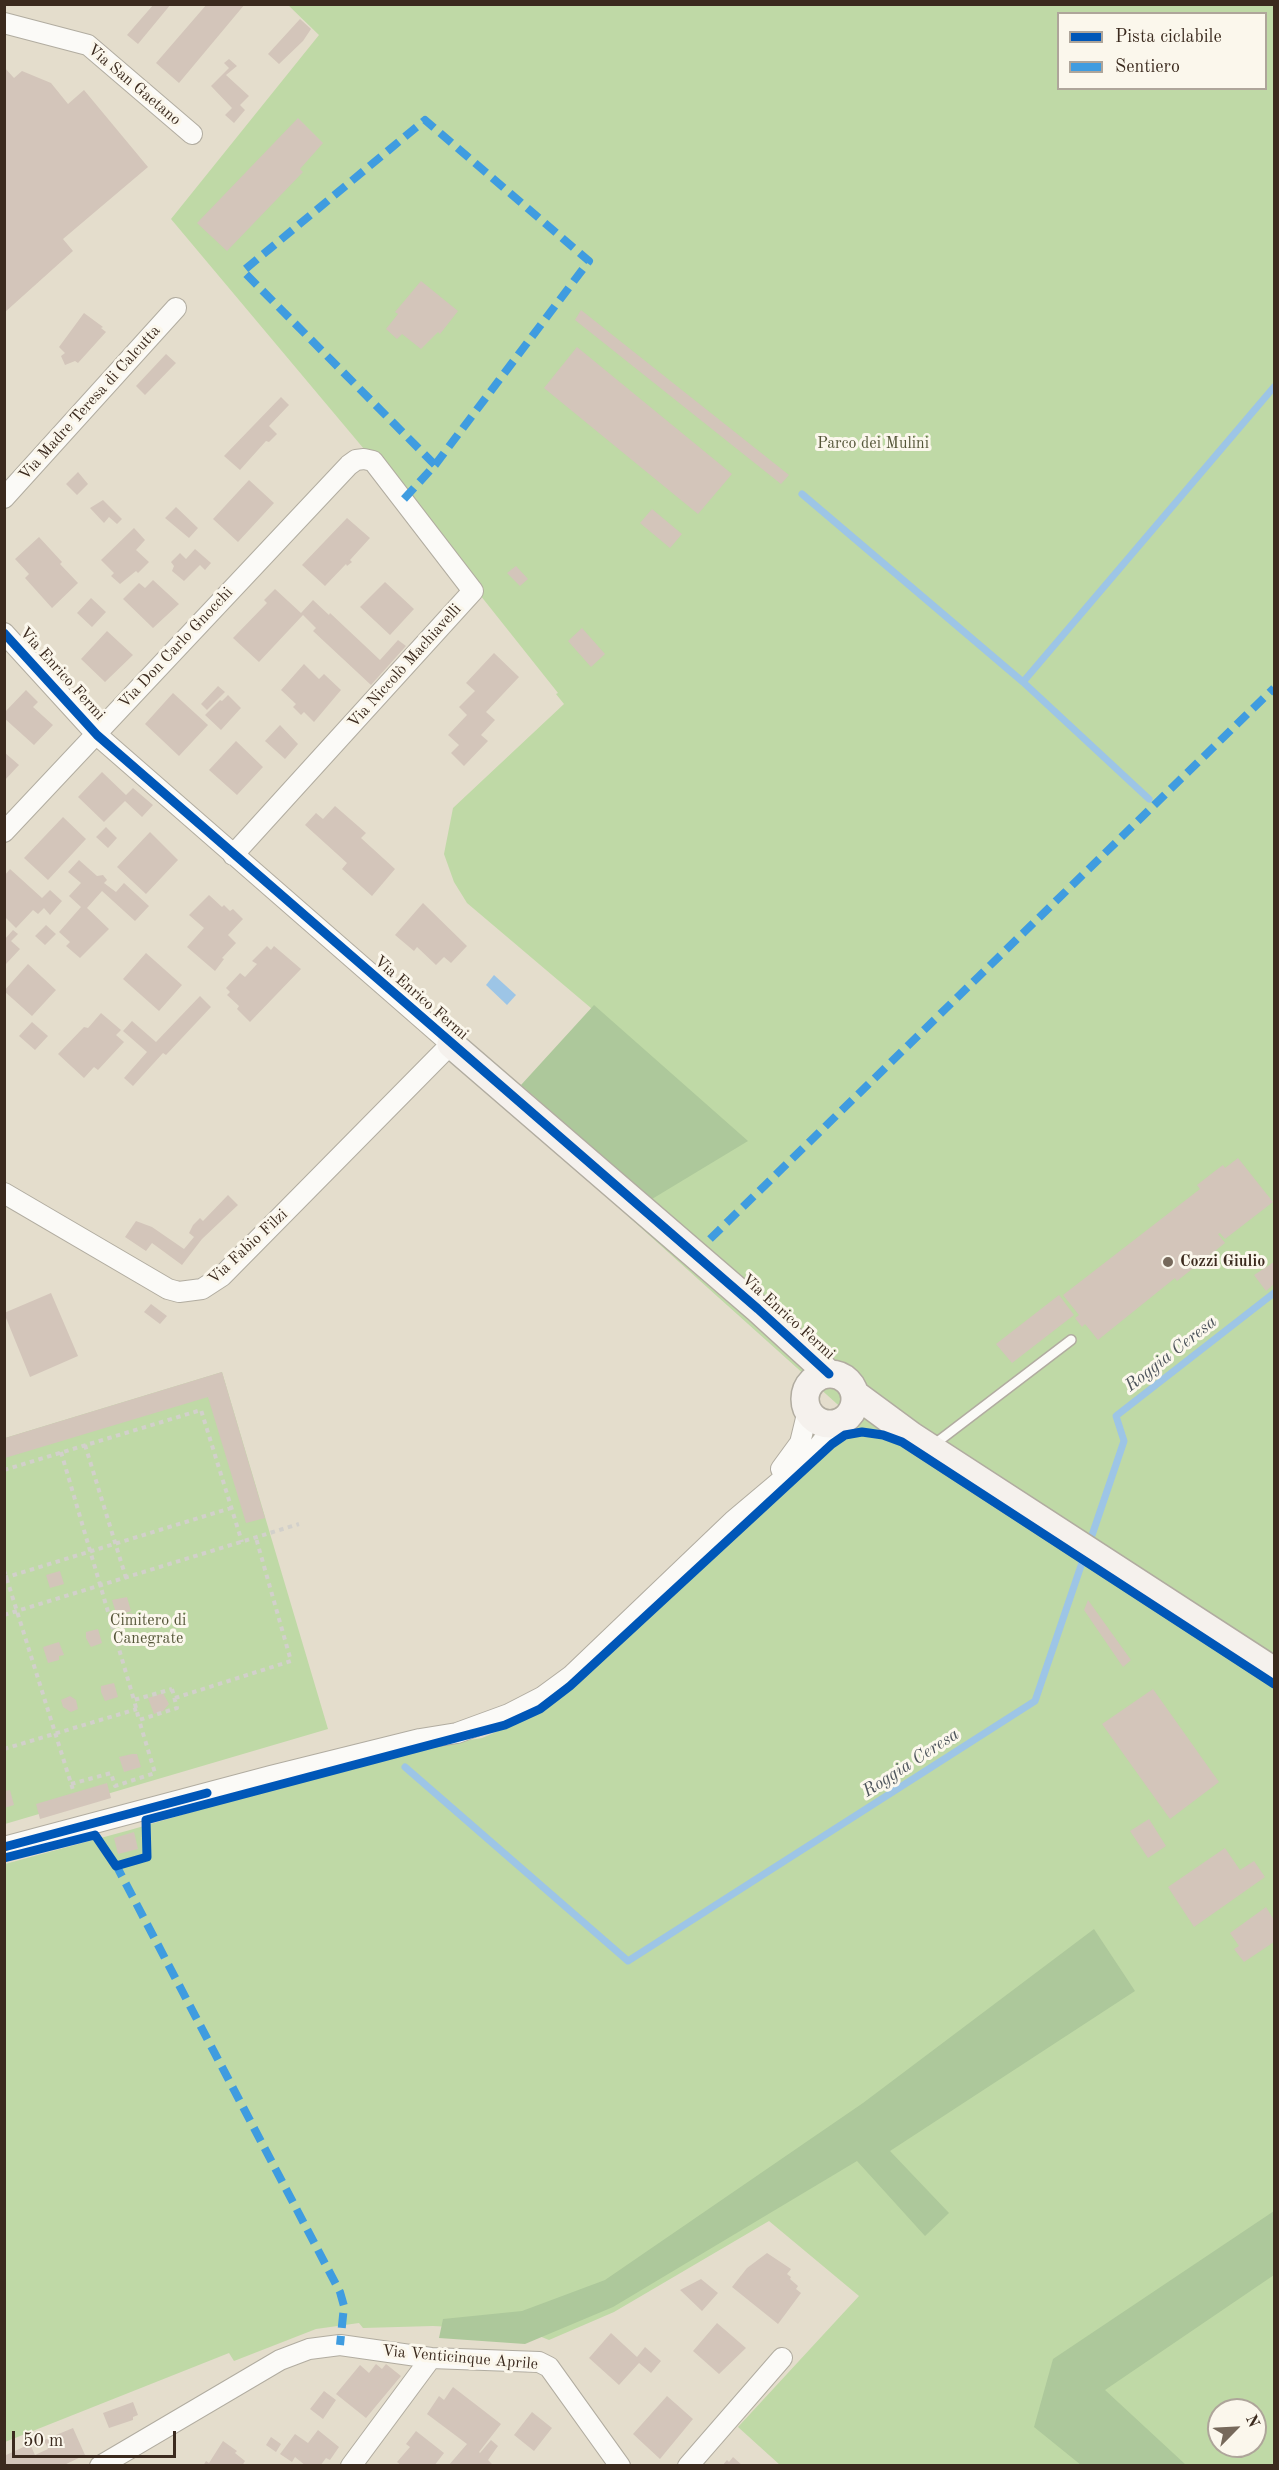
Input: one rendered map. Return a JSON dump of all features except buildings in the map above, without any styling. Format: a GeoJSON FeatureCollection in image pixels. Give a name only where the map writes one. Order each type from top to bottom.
{"type":"FeatureCollection","features":[{"type":"Feature","properties":{"kind":"street","name":"Via San Gaetano"},"geometry":{"type":"LineString","coordinates":[[4,23],[88,45],[192,134]]}},
{"type":"Feature","properties":{"kind":"street","name":"Via Madre Teresa di Calcutta"},"geometry":{"type":"LineString","coordinates":[[4,498],[176,308]]}},
{"type":"Feature","properties":{"kind":"street","name":"Via Niccolò Machiavelli"},"geometry":{"type":"LineString","coordinates":[[234,855],[473,591],[380,467],[373,461],[364,459],[356,460],[349,465]]}},
{"type":"Feature","properties":{"kind":"street","name":"Via Don Carlo Gnocchi"},"geometry":{"type":"LineString","coordinates":[[4,832],[349,465]]}},
{"type":"Feature","properties":{"kind":"street","name":"Via Enrico Fermi"},"geometry":{"type":"LineString","coordinates":[[4,633],[96,734],[829,1374]]}},
{"type":"Feature","properties":{"kind":"street","name":"Via Fabio Filzi"},"geometry":{"type":"LineString","coordinates":[[4,1193],[168,1289],[191,1292],[202,1289],[222,1276],[451,1044]]}},
{"type":"Feature","properties":{"kind":"street"},"geometry":{"type":"LineString","coordinates":[[758,1310],[781,1339],[807,1402],[820,1422],[847,1411]]}},
{"type":"Feature","properties":{"kind":"street"},"geometry":{"type":"LineString","coordinates":[[4,1847],[271,1776],[420,1739],[457,1733],[509,1714],[542,1697],[572,1675],[733,1521],[792,1457],[800,1443],[807,1402],[814,1380],[829,1374],[848,1382],[847,1411],[818,1447],[733,1521]]}},
{"type":"Feature","properties":{"kind":"street"},"geometry":{"type":"LineString","coordinates":[[847,1411],[863,1422],[921,1442],[1275,1671]]}},
{"type":"Feature","properties":{"kind":"street","name":"Via Venticinque Aprile"},"geometry":{"type":"LineString","coordinates":[[114,2462],[280,2360],[309,2349],[340,2345],[431,2358],[539,2362],[549,2367],[620,2466]]}},
{"type":"Feature","properties":{"kind":"street"},"geometry":{"type":"LineString","coordinates":[[351,2466],[431,2358]]}},
{"type":"Feature","properties":{"kind":"street"},"geometry":{"type":"LineString","coordinates":[[687,2466],[782,2358]]}},
{"type":"Feature","properties":{"kind":"lane"},"geometry":{"type":"LineString","coordinates":[[921,1442],[1071,1340]]}},
{"type":"Feature","properties":{"kind":"path"},"geometry":{"type":"LineString","coordinates":[[4,1470],[201,1410],[242,1542]]}},
{"type":"Feature","properties":{"kind":"path"},"geometry":{"type":"LineString","coordinates":[[85,1445],[126,1578]]}},
{"type":"Feature","properties":{"kind":"path"},"geometry":{"type":"LineString","coordinates":[[61,1452],[155,1773],[115,1786],[111,1773],[71,1784]]}},
{"type":"Feature","properties":{"kind":"path"},"geometry":{"type":"LineString","coordinates":[[6,1578],[231,1508]]}},
{"type":"Feature","properties":{"kind":"path"},"geometry":{"type":"LineString","coordinates":[[4,1615],[299,1524]]}},
{"type":"Feature","properties":{"kind":"path"},"geometry":{"type":"LineString","coordinates":[[175,1698],[291,1661],[256,1538]]}},
{"type":"Feature","properties":{"kind":"path"},"geometry":{"type":"LineString","coordinates":[[4,1570],[74,1792]]}},
{"type":"Feature","properties":{"kind":"path"},"geometry":{"type":"LineString","coordinates":[[134,1700],[172,1689],[175,1698],[177,1708],[139,1720]]}},
{"type":"Feature","properties":{"kind":"path"},"geometry":{"type":"LineString","coordinates":[[4,1749],[136,1709]]}},
{"type":"Feature","properties":{"kind":"green space","name":"Parco dei Mulini"},"geometry":{"type":"Polygon","coordinates":[[[288,5],[1274,5],[1274,2465],[780,2465],[738,2427],[859,2296],[769,2221],[614,2312],[549,2340],[527,2331],[433,2326],[363,2328],[359,2323],[316,2329],[234,2361],[229,2353],[5,2442],[5,1864],[402,1751],[482,1738],[531,1717],[856,1421],[521,1120],[611,1025],[467,903],[454,882],[444,854],[453,808],[564,704],[556,694],[558,693],[364,449],[171,219],[319,35],[288,5]]]}},
{"type":"Feature","properties":{"kind":"green space"},"geometry":{"type":"Polygon","coordinates":[[[594,1005],[748,1141],[652,1199],[521,1085],[594,1005]]]}},
{"type":"Feature","properties":{"kind":"green space","name":"Cimitero di Canegrate"},"geometry":{"type":"Polygon","coordinates":[[[222,1372],[328,1729],[5,1824],[5,1438],[222,1372]]]}},
{"type":"Feature","properties":{"kind":"green space"},"geometry":{"type":"Polygon","coordinates":[[[1094,1929],[1135,1991],[890,2151],[949,2213],[925,2236],[857,2161],[613,2307],[525,2344],[439,2338],[443,2319],[522,2311],[605,2280],[863,2103],[1094,1929]]]}},
{"type":"Feature","properties":{"kind":"green space"},"geometry":{"type":"Polygon","coordinates":[[[1274,2211],[1274,2275],[1105,2390],[1186,2465],[1081,2465],[1034,2427],[1053,2359],[1274,2211]]]}},
{"type":"Feature","properties":{"kind":"water"},"geometry":{"type":"Polygon","coordinates":[[[494,975],[516,995],[507,1005],[486,985],[494,975]]]}},
{"type":"Feature","properties":{"kind":"waterway"},"geometry":{"type":"LineString","coordinates":[[1023,682],[1274,387]]}},
{"type":"Feature","properties":{"kind":"waterway"},"geometry":{"type":"LineString","coordinates":[[802,494],[1023,682],[1149,799]]}},
{"type":"Feature","properties":{"kind":"waterway","name":"Roggia Ceresa"},"geometry":{"type":"LineString","coordinates":[[1089,1544],[1124,1441],[1116,1416],[1274,1293]]}},
{"type":"Feature","properties":{"kind":"waterway","name":"Roggia Ceresa"},"geometry":{"type":"LineString","coordinates":[[405,1767],[628,1961],[1035,1701],[1085,1554]]}},
{"type":"Feature","properties":{"kind":"marked path"},"geometry":{"type":"LineString","coordinates":[[404,499],[435,465],[589,261],[425,120],[243,271],[435,465]]}},
{"type":"Feature","properties":{"kind":"marked path"},"geometry":{"type":"LineString","coordinates":[[710,1239],[1274,688]]}},
{"type":"Feature","properties":{"kind":"marked path"},"geometry":{"type":"LineString","coordinates":[[115,1863],[340,2292],[344,2306],[340,2345]]}},
{"type":"Feature","properties":{"kind":"cycle path"},"geometry":{"type":"LineString","coordinates":[[4,633],[97,735],[758,1309],[829,1374]]}},
{"type":"Feature","properties":{"kind":"cycle path"},"geometry":{"type":"LineString","coordinates":[[4,1858],[95,1835],[116,1866],[147,1857],[146,1820],[505,1725],[540,1709],[570,1686],[832,1444],[845,1435],[862,1432],[883,1435],[902,1442],[1274,1684]]}},
{"type":"Feature","properties":{"kind":"cycle path"},"geometry":{"type":"LineString","coordinates":[[4,1847],[207,1793]]}},
{"type":"Feature","properties":{"kind":"place","name":"Cozzi Giulio"},"geometry":{"type":"Point","coordinates":[1168,1262]}}]}
